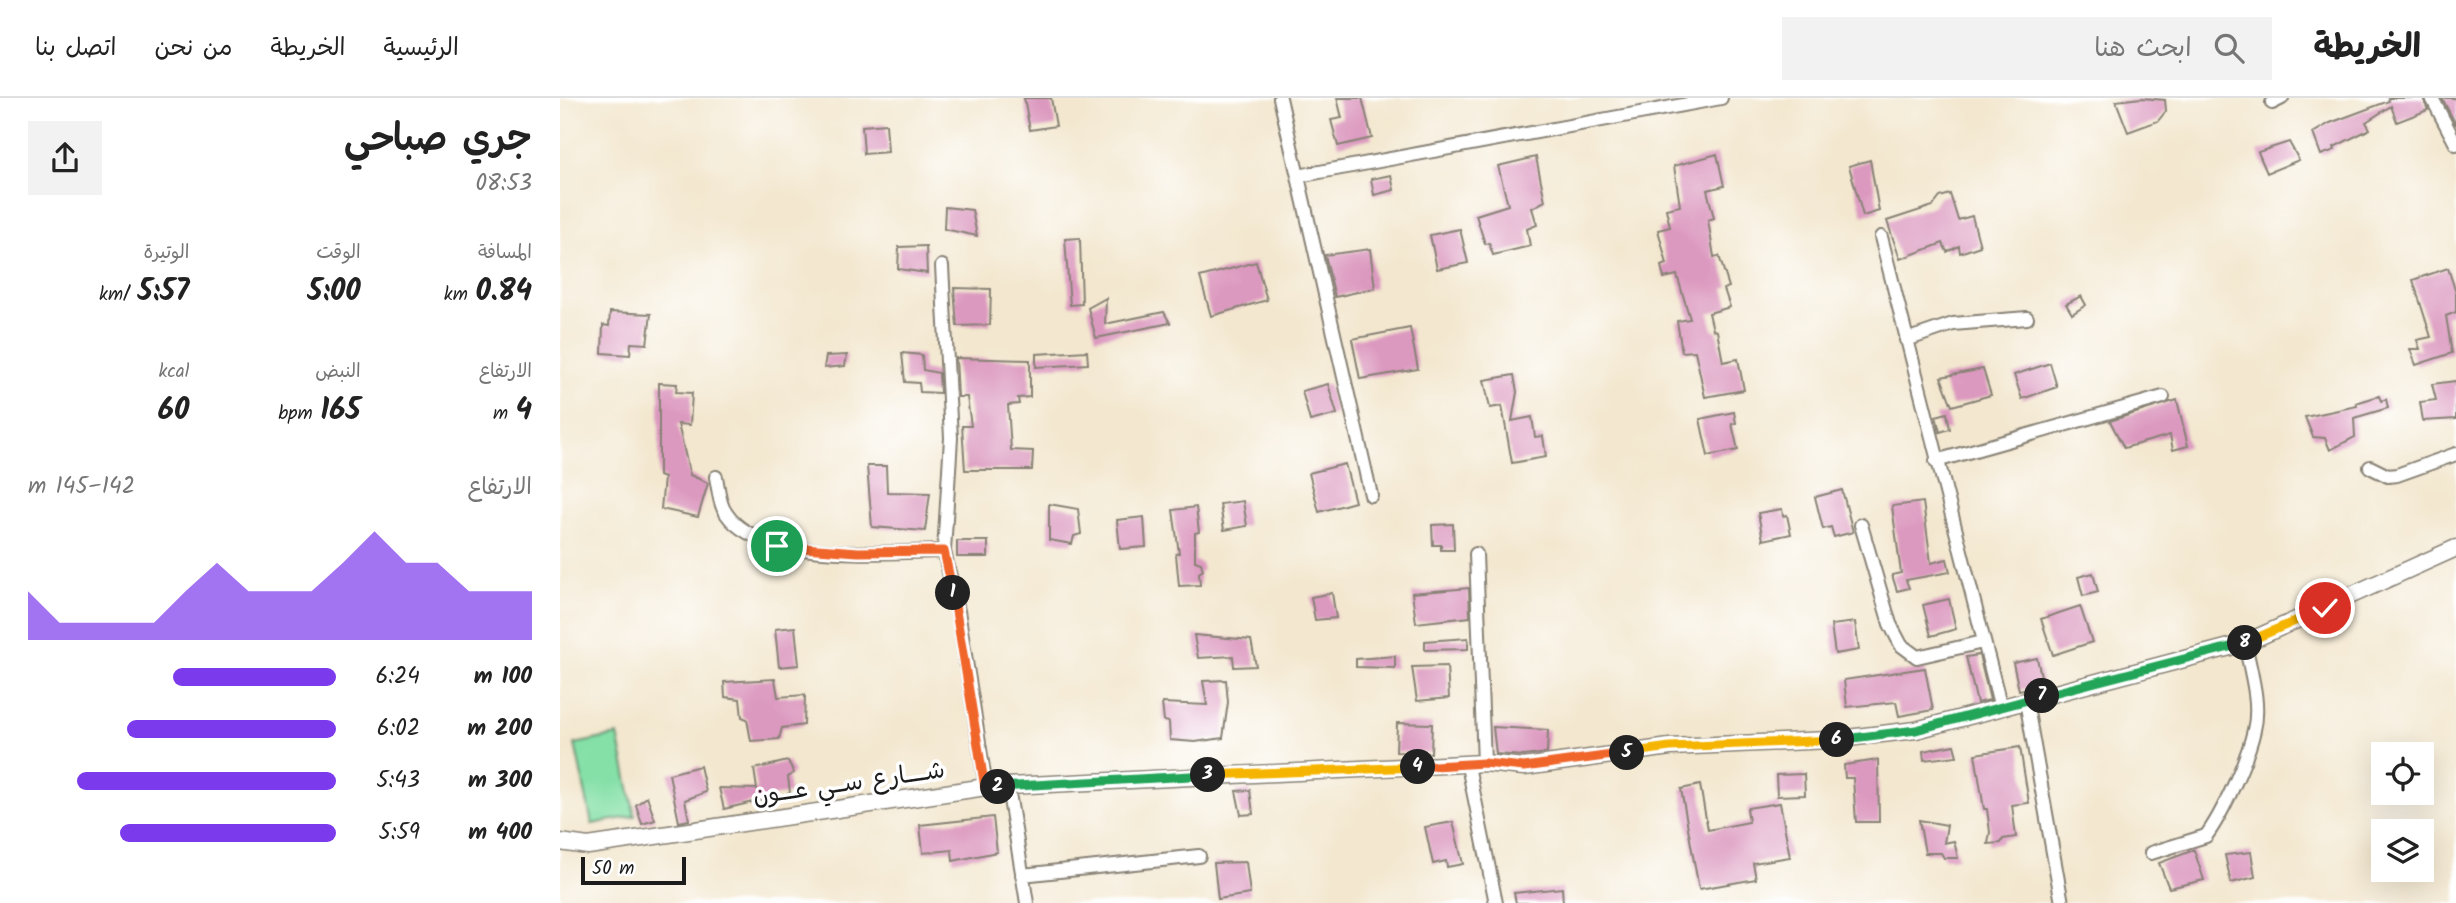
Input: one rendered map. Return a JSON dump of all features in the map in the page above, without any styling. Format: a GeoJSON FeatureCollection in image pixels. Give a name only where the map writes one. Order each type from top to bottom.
{"type":"FeatureCollection","features":[{"type":"Feature","properties":{"kind":"street"},"geometry":{"type":"LineString","coordinates":[[1280,98],[1371,495]]}},
{"type":"Feature","properties":{"kind":"street"},"geometry":{"type":"LineString","coordinates":[[1298,176],[1721,98]]}},
{"type":"Feature","properties":{"kind":"street"},"geometry":{"type":"LineString","coordinates":[[2432,98],[2456,144]]}},
{"type":"Feature","properties":{"kind":"street"},"geometry":{"type":"LineString","coordinates":[[1881,237],[2001,708]]}},
{"type":"Feature","properties":{"kind":"street"},"geometry":{"type":"LineString","coordinates":[[942,266],[951,438],[944,551],[958,611],[985,788]]}},
{"type":"Feature","properties":{"kind":"street"},"geometry":{"type":"LineString","coordinates":[[1906,340],[1953,324],[2027,318]]}},
{"type":"Feature","properties":{"kind":"street"},"geometry":{"type":"LineString","coordinates":[[1936,461],[2163,397]]}},
{"type":"Feature","properties":{"kind":"street"},"geometry":{"type":"LineString","coordinates":[[2370,467],[2388,476],[2398,475],[2456,454]]}},
{"type":"Feature","properties":{"kind":"street"},"geometry":{"type":"LineString","coordinates":[[716,477],[723,507],[730,518],[748,533],[777,546],[858,552],[944,551]]}},
{"type":"Feature","properties":{"kind":"street"},"geometry":{"type":"LineString","coordinates":[[1861,524],[1890,624],[1901,645],[1917,657],[1983,642]]}},
{"type":"Feature","properties":{"kind":"street","name":"شــــارع ســي عـــون"},"geometry":{"type":"LineString","coordinates":[[560,842],[588,846],[985,788],[1231,773],[1476,764],[1524,767],[1670,747],[1830,740],[1916,730],[2245,643],[2456,548]]}},
{"type":"Feature","properties":{"kind":"street"},"geometry":{"type":"LineString","coordinates":[[1476,554],[1476,764],[1496,903]]}},
{"type":"Feature","properties":{"kind":"street"},"geometry":{"type":"LineString","coordinates":[[2151,853],[2206,836],[2223,806],[2255,730],[2255,695],[2245,643]]}},
{"type":"Feature","properties":{"kind":"street"},"geometry":{"type":"LineString","coordinates":[[2026,701],[2062,903]]}},
{"type":"Feature","properties":{"kind":"street"},"geometry":{"type":"LineString","coordinates":[[1008,787],[1027,903]]}},
{"type":"Feature","properties":{"kind":"street"},"geometry":{"type":"LineString","coordinates":[[1023,875],[1199,856]]}},
{"type":"Feature","properties":{"kind":"green space"},"geometry":{"type":"Polygon","coordinates":[[[618,735],[635,816],[592,824],[575,744],[618,735]]]}},
{"type":"Feature","properties":{"kind":"building"},"geometry":{"type":"Polygon","coordinates":[[[1024,98],[1051,98],[1056,126],[1030,130],[1024,98]]]}},
{"type":"Feature","properties":{"kind":"building"},"geometry":{"type":"Polygon","coordinates":[[[1337,98],[1362,98],[1372,138],[1338,146],[1331,120],[1342,118],[1337,98]]]}},
{"type":"Feature","properties":{"kind":"building"},"geometry":{"type":"Polygon","coordinates":[[[2141,98],[2165,100],[2166,111],[2158,121],[2128,132],[2116,101],[2141,98]]]}},
{"type":"Feature","properties":{"kind":"building"},"geometry":{"type":"Polygon","coordinates":[[[2388,98],[2423,98],[2428,110],[2397,122],[2391,106],[2366,122],[2370,129],[2334,147],[2335,150],[2321,155],[2313,133],[2330,123],[2389,101],[2388,98]]]}},
{"type":"Feature","properties":{"kind":"building"},"geometry":{"type":"Polygon","coordinates":[[[2442,98],[2456,98],[2456,125],[2442,98]]]}},
{"type":"Feature","properties":{"kind":"building"},"geometry":{"type":"Polygon","coordinates":[[[886,124],[888,152],[864,154],[862,126],[886,124]]]}},
{"type":"Feature","properties":{"kind":"building"},"geometry":{"type":"Polygon","coordinates":[[[2289,142],[2299,160],[2267,173],[2258,152],[2289,142]]]}},
{"type":"Feature","properties":{"kind":"building"},"geometry":{"type":"Polygon","coordinates":[[[1717,154],[1724,186],[1707,190],[1714,218],[1708,220],[1714,257],[1719,256],[1729,287],[1724,289],[1730,307],[1709,313],[1713,330],[1717,331],[1723,362],[1738,359],[1744,390],[1705,397],[1695,351],[1682,352],[1677,321],[1690,319],[1677,275],[1664,278],[1661,266],[1667,264],[1658,230],[1670,227],[1666,209],[1680,206],[1674,166],[1717,154]]]}},
{"type":"Feature","properties":{"kind":"building"},"geometry":{"type":"Polygon","coordinates":[[[1536,157],[1545,201],[1532,208],[1537,225],[1527,229],[1530,246],[1493,255],[1489,243],[1485,244],[1476,215],[1508,205],[1498,166],[1536,157]]]}},
{"type":"Feature","properties":{"kind":"building"},"geometry":{"type":"Polygon","coordinates":[[[1870,160],[1879,211],[1863,216],[1849,166],[1870,160]]]}},
{"type":"Feature","properties":{"kind":"building"},"geometry":{"type":"Polygon","coordinates":[[[1391,175],[1394,190],[1374,195],[1371,179],[1391,175]]]}},
{"type":"Feature","properties":{"kind":"building"},"geometry":{"type":"Polygon","coordinates":[[[1950,194],[1958,220],[1972,216],[1980,246],[1960,253],[1959,246],[1947,252],[1943,243],[1900,259],[1887,221],[1933,206],[1940,197],[1950,194]]]}},
{"type":"Feature","properties":{"kind":"building"},"geometry":{"type":"Polygon","coordinates":[[[945,207],[972,210],[977,236],[944,229],[945,207]]]}},
{"type":"Feature","properties":{"kind":"building"},"geometry":{"type":"Polygon","coordinates":[[[1460,229],[1468,263],[1437,269],[1430,235],[1460,229]]]}},
{"type":"Feature","properties":{"kind":"building"},"geometry":{"type":"Polygon","coordinates":[[[1080,238],[1082,304],[1070,305],[1065,239],[1080,238]]]}},
{"type":"Feature","properties":{"kind":"building"},"geometry":{"type":"Polygon","coordinates":[[[926,246],[927,273],[898,269],[899,247],[926,246]]]}},
{"type":"Feature","properties":{"kind":"building"},"geometry":{"type":"Polygon","coordinates":[[[1370,249],[1375,288],[1335,297],[1325,255],[1370,249]]]}},
{"type":"Feature","properties":{"kind":"building"},"geometry":{"type":"Polygon","coordinates":[[[1256,262],[1267,300],[1211,316],[1200,277],[1256,262]]]}},
{"type":"Feature","properties":{"kind":"building"},"geometry":{"type":"Polygon","coordinates":[[[2448,268],[2456,293],[2456,312],[2446,316],[2452,353],[2416,365],[2410,349],[2420,349],[2417,340],[2431,337],[2413,280],[2448,268]]]}},
{"type":"Feature","properties":{"kind":"building"},"geometry":{"type":"Polygon","coordinates":[[[954,288],[991,289],[990,325],[957,326],[954,288]]]}},
{"type":"Feature","properties":{"kind":"building"},"geometry":{"type":"Polygon","coordinates":[[[2081,296],[2086,305],[2072,314],[2066,304],[2081,296]]]}},
{"type":"Feature","properties":{"kind":"building"},"geometry":{"type":"Polygon","coordinates":[[[1106,298],[1105,324],[1164,312],[1170,323],[1096,338],[1088,308],[1106,298]]]}},
{"type":"Feature","properties":{"kind":"building"},"geometry":{"type":"Polygon","coordinates":[[[610,312],[651,314],[647,344],[631,343],[630,355],[602,353],[603,325],[609,326],[610,312]]]}},
{"type":"Feature","properties":{"kind":"building"},"geometry":{"type":"Polygon","coordinates":[[[1410,328],[1418,369],[1360,379],[1352,339],[1410,328]]]}},
{"type":"Feature","properties":{"kind":"building"},"geometry":{"type":"Polygon","coordinates":[[[1087,351],[1088,364],[1036,367],[1036,354],[1087,351]]]}},
{"type":"Feature","properties":{"kind":"building"},"geometry":{"type":"Polygon","coordinates":[[[902,353],[922,355],[923,370],[939,373],[940,393],[920,392],[919,383],[905,382],[902,353]]]}},
{"type":"Feature","properties":{"kind":"building"},"geometry":{"type":"Polygon","coordinates":[[[847,355],[845,366],[824,368],[826,356],[847,355]]]}},
{"type":"Feature","properties":{"kind":"building"},"geometry":{"type":"Polygon","coordinates":[[[956,358],[1030,360],[1030,397],[1018,398],[1019,404],[1008,405],[1011,450],[1033,451],[1032,470],[965,470],[962,426],[971,426],[967,397],[958,397],[956,358]]]}},
{"type":"Feature","properties":{"kind":"building"},"geometry":{"type":"Polygon","coordinates":[[[2050,363],[2057,387],[2022,399],[2014,375],[2050,363]]]}},
{"type":"Feature","properties":{"kind":"building"},"geometry":{"type":"Polygon","coordinates":[[[1983,369],[1991,395],[1952,406],[1941,377],[1983,369]]]}},
{"type":"Feature","properties":{"kind":"building"},"geometry":{"type":"Polygon","coordinates":[[[1514,375],[1517,392],[1512,421],[1532,417],[1535,437],[1543,436],[1546,457],[1512,463],[1502,406],[1490,408],[1484,380],[1514,375]]]}},
{"type":"Feature","properties":{"kind":"building"},"geometry":{"type":"Polygon","coordinates":[[[2456,381],[2456,419],[2423,421],[2420,402],[2436,400],[2432,384],[2456,381]]]}},
{"type":"Feature","properties":{"kind":"building"},"geometry":{"type":"Polygon","coordinates":[[[659,383],[677,384],[676,392],[692,393],[690,425],[678,424],[690,475],[708,483],[698,517],[661,509],[664,478],[659,476],[659,383]]]}},
{"type":"Feature","properties":{"kind":"building"},"geometry":{"type":"Polygon","coordinates":[[[1328,384],[1337,414],[1310,421],[1302,391],[1328,384]]]}},
{"type":"Feature","properties":{"kind":"building"},"geometry":{"type":"Polygon","coordinates":[[[2379,396],[2381,401],[2386,399],[2388,408],[2354,418],[2355,437],[2330,450],[2325,438],[2313,437],[2305,417],[2357,406],[2356,403],[2379,396]]]}},
{"type":"Feature","properties":{"kind":"building"},"geometry":{"type":"Polygon","coordinates":[[[2177,400],[2188,446],[2173,450],[2170,435],[2124,448],[2110,421],[2177,400]]]}},
{"type":"Feature","properties":{"kind":"building"},"geometry":{"type":"Polygon","coordinates":[[[1734,412],[1736,423],[1732,424],[1738,450],[1708,456],[1700,419],[1734,412]]]}},
{"type":"Feature","properties":{"kind":"building"},"geometry":{"type":"Polygon","coordinates":[[[1947,413],[1950,429],[1940,432],[1936,416],[1947,413]]]}},
{"type":"Feature","properties":{"kind":"building"},"geometry":{"type":"Polygon","coordinates":[[[1345,464],[1355,502],[1319,512],[1309,473],[1345,464]]]}},
{"type":"Feature","properties":{"kind":"building"},"geometry":{"type":"Polygon","coordinates":[[[867,466],[886,466],[887,492],[930,493],[925,531],[872,527],[867,466]]]}},
{"type":"Feature","properties":{"kind":"building"},"geometry":{"type":"Polygon","coordinates":[[[1842,490],[1853,532],[1834,537],[1831,527],[1823,529],[1815,497],[1842,490]]]}},
{"type":"Feature","properties":{"kind":"building"},"geometry":{"type":"Polygon","coordinates":[[[1243,501],[1247,526],[1224,530],[1220,504],[1243,501]]]}},
{"type":"Feature","properties":{"kind":"building"},"geometry":{"type":"Polygon","coordinates":[[[1923,502],[1931,563],[1947,559],[1950,572],[1906,580],[1909,588],[1897,591],[1892,575],[1901,573],[1892,506],[1923,502]]]}},
{"type":"Feature","properties":{"kind":"building"},"geometry":{"type":"Polygon","coordinates":[[[1049,504],[1078,509],[1081,534],[1074,536],[1072,544],[1049,540],[1049,504]]]}},
{"type":"Feature","properties":{"kind":"building"},"geometry":{"type":"Polygon","coordinates":[[[1196,507],[1199,532],[1195,533],[1195,561],[1201,563],[1203,570],[1199,573],[1200,585],[1179,586],[1176,554],[1179,553],[1173,510],[1196,507]]]}},
{"type":"Feature","properties":{"kind":"building"},"geometry":{"type":"Polygon","coordinates":[[[1782,509],[1783,516],[1787,515],[1791,534],[1763,540],[1758,513],[1782,509]]]}},
{"type":"Feature","properties":{"kind":"building"},"geometry":{"type":"Polygon","coordinates":[[[1144,517],[1146,547],[1120,549],[1117,520],[1144,517]]]}},
{"type":"Feature","properties":{"kind":"building"},"geometry":{"type":"Polygon","coordinates":[[[1453,524],[1454,550],[1441,550],[1441,545],[1433,545],[1432,525],[1453,524]]]}},
{"type":"Feature","properties":{"kind":"building"},"geometry":{"type":"Polygon","coordinates":[[[957,541],[988,541],[988,557],[957,557],[957,541]]]}},
{"type":"Feature","properties":{"kind":"building"},"geometry":{"type":"Polygon","coordinates":[[[2093,573],[2098,592],[2083,596],[2078,577],[2093,573]]]}},
{"type":"Feature","properties":{"kind":"building"},"geometry":{"type":"Polygon","coordinates":[[[1469,588],[1470,617],[1416,623],[1412,593],[1469,588]]]}},
{"type":"Feature","properties":{"kind":"building"},"geometry":{"type":"Polygon","coordinates":[[[1332,593],[1336,618],[1315,620],[1311,597],[1332,593]]]}},
{"type":"Feature","properties":{"kind":"building"},"geometry":{"type":"Polygon","coordinates":[[[1949,599],[1956,629],[1931,636],[1923,605],[1949,599]]]}},
{"type":"Feature","properties":{"kind":"building"},"geometry":{"type":"Polygon","coordinates":[[[2080,606],[2092,642],[2053,655],[2041,619],[2080,606]]]}},
{"type":"Feature","properties":{"kind":"building"},"geometry":{"type":"Polygon","coordinates":[[[1855,622],[1859,650],[1835,654],[1831,625],[1855,622]]]}},
{"type":"Feature","properties":{"kind":"building"},"geometry":{"type":"Polygon","coordinates":[[[795,627],[799,665],[779,667],[775,629],[795,627]]]}},
{"type":"Feature","properties":{"kind":"building"},"geometry":{"type":"Polygon","coordinates":[[[1194,635],[1251,640],[1256,666],[1234,667],[1233,656],[1198,658],[1194,635]]]}},
{"type":"Feature","properties":{"kind":"building"},"geometry":{"type":"Polygon","coordinates":[[[1468,638],[1468,649],[1425,650],[1425,641],[1468,638]]]}},
{"type":"Feature","properties":{"kind":"building"},"geometry":{"type":"Polygon","coordinates":[[[1979,655],[1990,700],[1977,703],[1966,657],[1979,655]]]}},
{"type":"Feature","properties":{"kind":"building"},"geometry":{"type":"Polygon","coordinates":[[[1395,656],[1395,668],[1356,667],[1356,659],[1395,656]]]}},
{"type":"Feature","properties":{"kind":"building"},"geometry":{"type":"Polygon","coordinates":[[[2037,658],[2043,685],[2019,690],[2013,663],[2037,658]]]}},
{"type":"Feature","properties":{"kind":"building"},"geometry":{"type":"Polygon","coordinates":[[[1447,666],[1449,698],[1417,701],[1412,667],[1447,666]]]}},
{"type":"Feature","properties":{"kind":"building"},"geometry":{"type":"Polygon","coordinates":[[[1925,668],[1933,710],[1899,716],[1896,702],[1847,707],[1844,680],[1925,668]]]}},
{"type":"Feature","properties":{"kind":"building"},"geometry":{"type":"Polygon","coordinates":[[[775,679],[778,697],[805,695],[804,725],[782,728],[779,739],[751,741],[747,719],[742,717],[740,699],[725,697],[724,682],[775,679]]]}},
{"type":"Feature","properties":{"kind":"building"},"geometry":{"type":"Polygon","coordinates":[[[1226,680],[1228,702],[1223,738],[1195,742],[1170,740],[1169,722],[1164,721],[1162,703],[1207,705],[1203,681],[1226,680]]]}},
{"type":"Feature","properties":{"kind":"building"},"geometry":{"type":"Polygon","coordinates":[[[1397,723],[1432,724],[1431,753],[1396,752],[1397,723]]]}},
{"type":"Feature","properties":{"kind":"building"},"geometry":{"type":"Polygon","coordinates":[[[1493,727],[1548,730],[1547,753],[1524,756],[1496,754],[1493,727]]]}},
{"type":"Feature","properties":{"kind":"building"},"geometry":{"type":"Polygon","coordinates":[[[1954,745],[1957,756],[1924,760],[1923,751],[1954,745]]]}},
{"type":"Feature","properties":{"kind":"building"},"geometry":{"type":"Polygon","coordinates":[[[2020,747],[2029,803],[2012,805],[2016,837],[2003,839],[2001,843],[1988,844],[1990,832],[1987,809],[1984,809],[1975,754],[2020,747]]]}},
{"type":"Feature","properties":{"kind":"building"},"geometry":{"type":"Polygon","coordinates":[[[1878,760],[1879,822],[1856,822],[1853,778],[1845,778],[1844,765],[1878,760]]]}},
{"type":"Feature","properties":{"kind":"building"},"geometry":{"type":"Polygon","coordinates":[[[788,761],[794,773],[788,777],[790,793],[724,809],[719,788],[757,789],[754,769],[788,761]]]}},
{"type":"Feature","properties":{"kind":"building"},"geometry":{"type":"Polygon","coordinates":[[[700,766],[706,792],[685,800],[689,820],[679,822],[669,774],[700,766]]]}},
{"type":"Feature","properties":{"kind":"building"},"geometry":{"type":"Polygon","coordinates":[[[1804,774],[1805,795],[1777,796],[1776,775],[1804,774]]]}},
{"type":"Feature","properties":{"kind":"building"},"geometry":{"type":"Polygon","coordinates":[[[1700,785],[1708,830],[1749,822],[1747,808],[1780,803],[1790,857],[1753,863],[1756,879],[1699,889],[1681,789],[1700,785]]]}},
{"type":"Feature","properties":{"kind":"building"},"geometry":{"type":"Polygon","coordinates":[[[1250,790],[1253,814],[1241,815],[1236,791],[1250,790]]]}},
{"type":"Feature","properties":{"kind":"building"},"geometry":{"type":"Polygon","coordinates":[[[647,797],[655,820],[642,824],[636,805],[647,797]]]}},
{"type":"Feature","properties":{"kind":"building"},"geometry":{"type":"Polygon","coordinates":[[[993,817],[997,852],[953,861],[952,850],[923,853],[920,825],[993,817]]]}},
{"type":"Feature","properties":{"kind":"building"},"geometry":{"type":"Polygon","coordinates":[[[1919,820],[1947,825],[1944,843],[1954,841],[1958,858],[1944,858],[1941,853],[1925,853],[1919,820]]]}},
{"type":"Feature","properties":{"kind":"building"},"geometry":{"type":"Polygon","coordinates":[[[1453,822],[1463,864],[1447,867],[1446,861],[1433,864],[1425,827],[1453,822]]]}},
{"type":"Feature","properties":{"kind":"building"},"geometry":{"type":"Polygon","coordinates":[[[2194,850],[2204,880],[2169,888],[2159,863],[2194,850]]]}},
{"type":"Feature","properties":{"kind":"building"},"geometry":{"type":"Polygon","coordinates":[[[2251,852],[2255,877],[2231,883],[2225,855],[2251,852]]]}},
{"type":"Feature","properties":{"kind":"building"},"geometry":{"type":"Polygon","coordinates":[[[1246,862],[1250,894],[1218,899],[1214,863],[1246,862]]]}},
{"type":"Feature","properties":{"kind":"building"},"geometry":{"type":"Polygon","coordinates":[[[1562,888],[1563,903],[1516,903],[1514,893],[1562,888]]]}},
{"type":"Feature","properties":{"kind":"route"},"geometry":{"type":"LineString","coordinates":[[777,546],[858,552],[944,551],[958,611],[985,788],[1231,773],[1468,766],[1484,763],[1524,767],[1670,747],[1830,740],[1916,730],[2130,671],[2245,643],[2325,608]]}}]}
